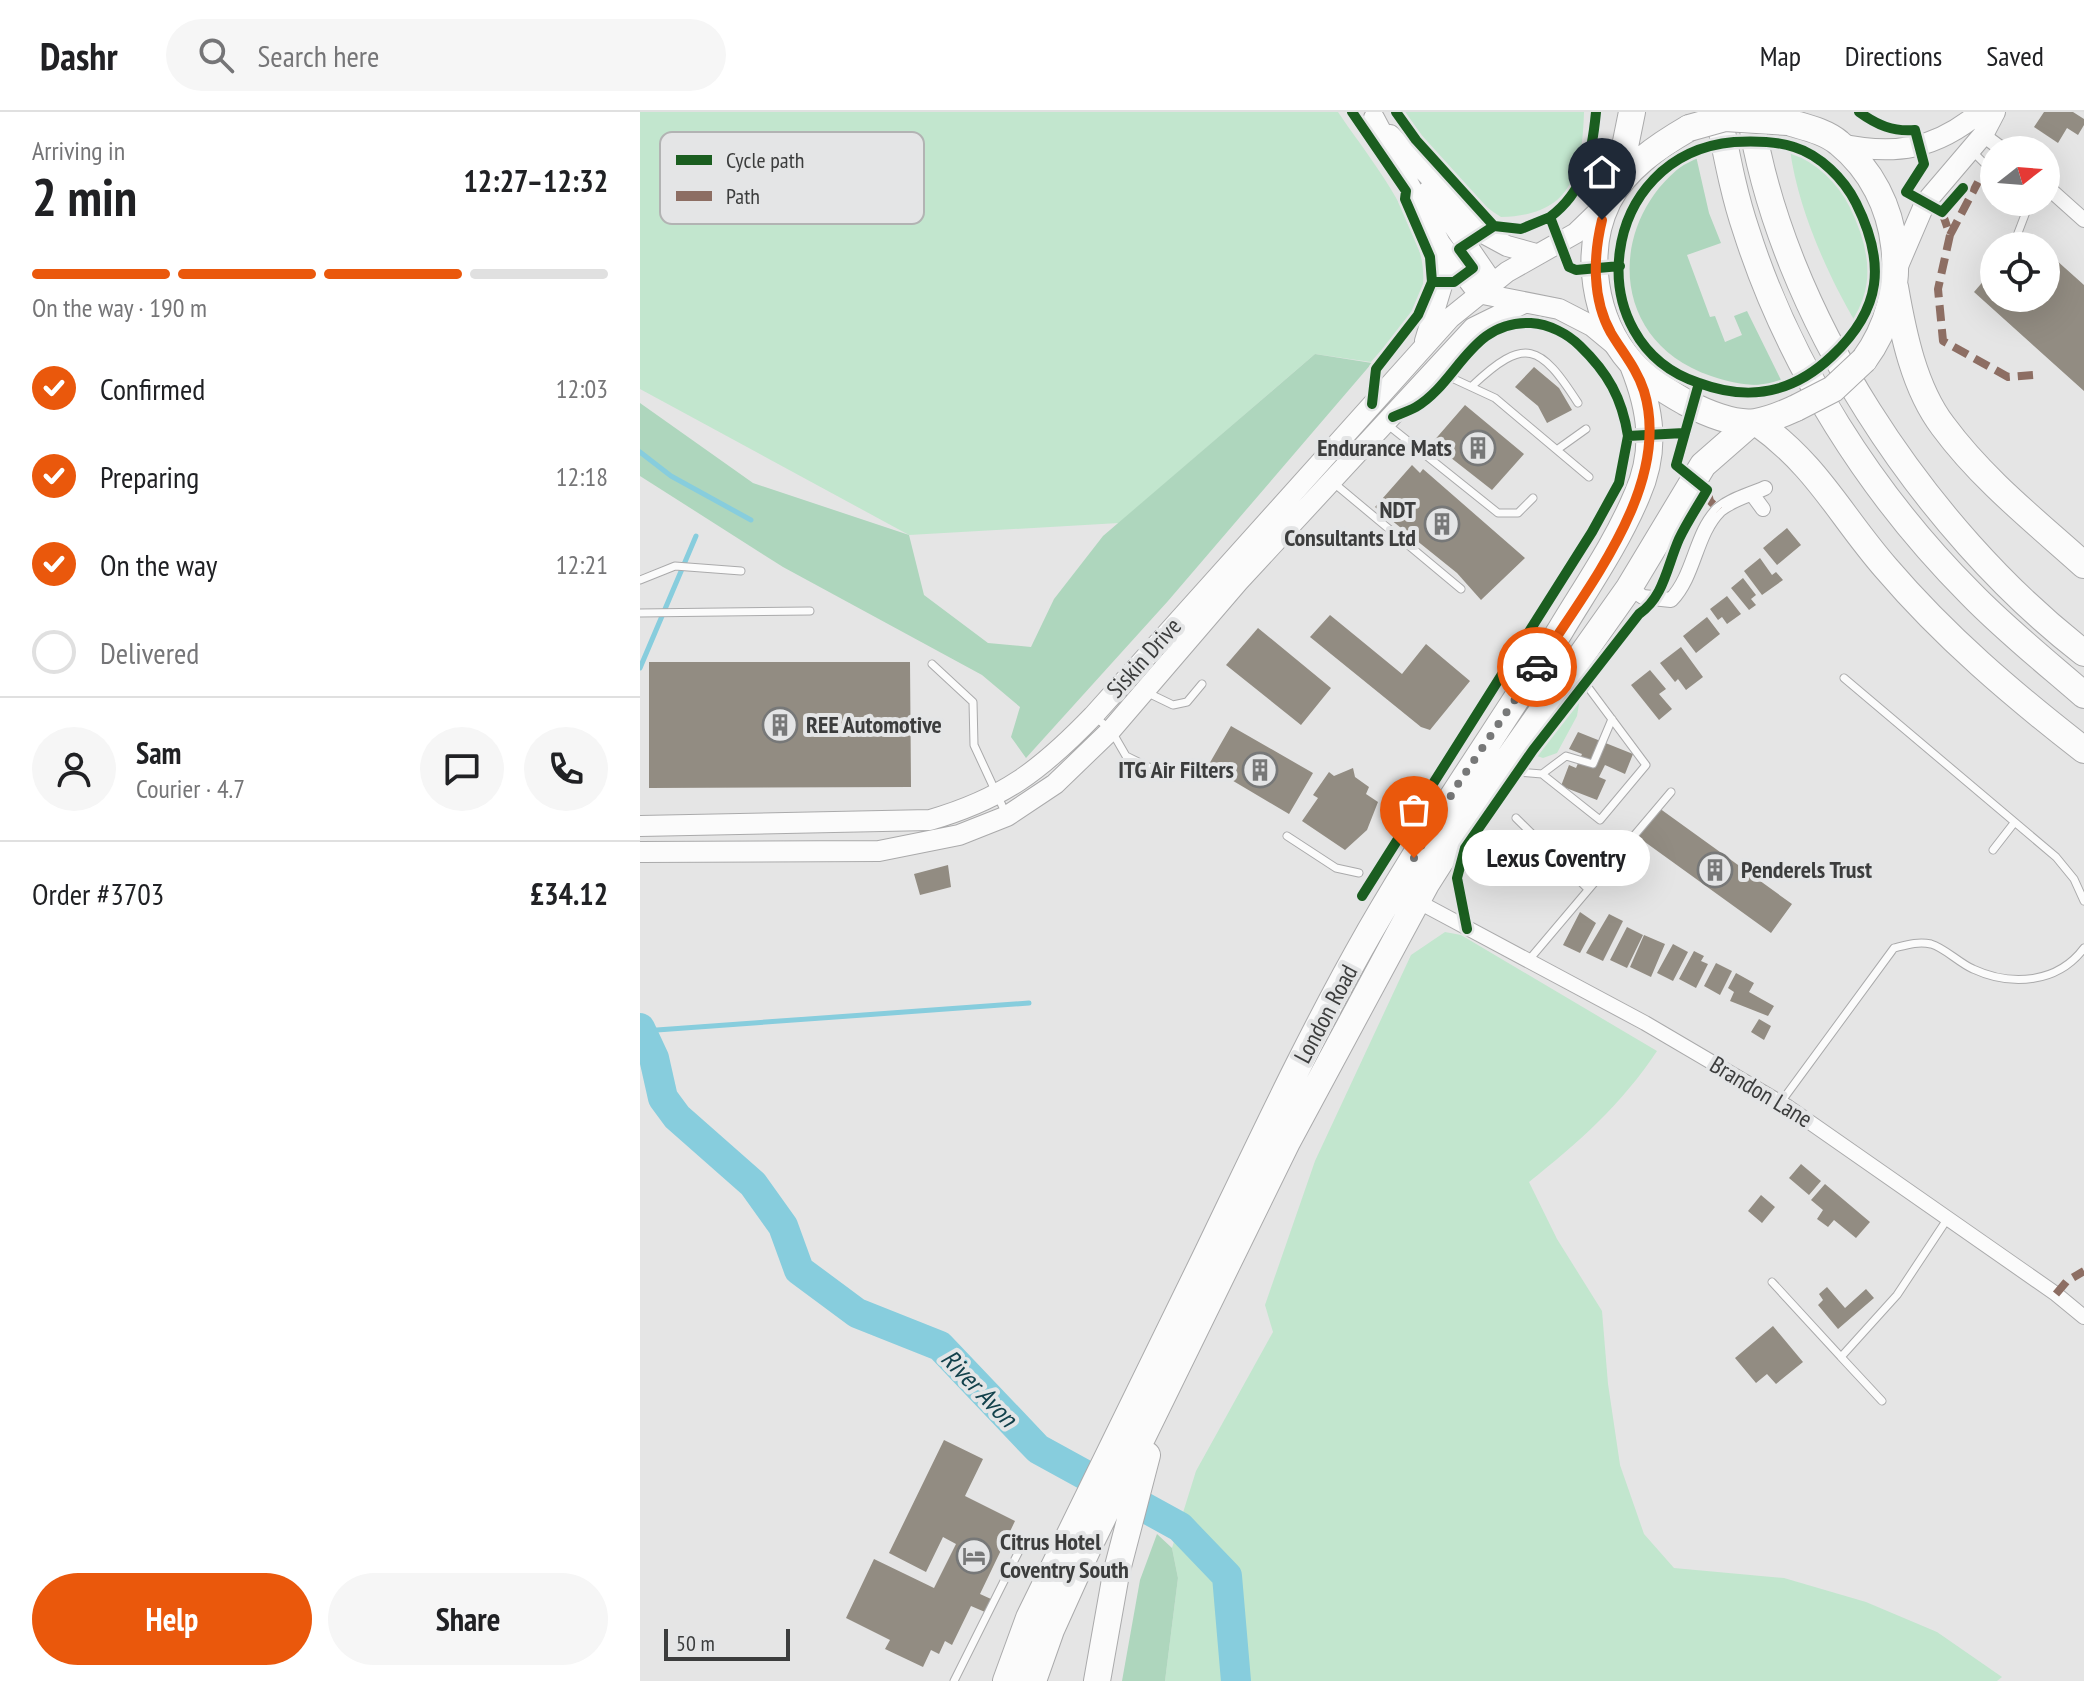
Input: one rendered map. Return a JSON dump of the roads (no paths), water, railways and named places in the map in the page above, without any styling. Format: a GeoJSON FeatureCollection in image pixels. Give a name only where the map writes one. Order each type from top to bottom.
{"type":"FeatureCollection","features":[{"type":"Feature","properties":{"kind":"highway"},"geometry":{"type":"LineString","coordinates":[[1632,112],[1596,244],[1597,285],[1605,320],[1629,359],[1660,387],[1693,406],[1754,422],[1800,456],[1883,565],[1939,628],[2012,694],[2084,750]]}},
{"type":"Feature","properties":{"kind":"highway"},"geometry":{"type":"LineString","coordinates":[[1718,112],[1745,229],[1770,296],[1843,435],[1911,529],[1971,594],[2084,695]]}},
{"type":"Feature","properties":{"kind":"highway"},"geometry":{"type":"LineString","coordinates":[[1750,112],[1773,206],[1801,283],[1831,346],[1909,471],[1985,562],[2084,653]]}},
{"type":"Feature","properties":{"kind":"highway"},"geometry":{"type":"LineString","coordinates":[[1816,112],[1836,141],[1861,166],[1884,204],[1912,358],[1942,424],[2001,490],[2084,565]]}},
{"type":"Feature","properties":{"kind":"highway"},"geometry":{"type":"LineString","coordinates":[[1612,194],[1645,156],[1689,128],[1725,118],[1788,122],[1836,141]]}},
{"type":"Feature","properties":{"kind":"highway"},"geometry":{"type":"LineString","coordinates":[[1754,422],[1796,408],[1833,389],[1874,347],[1896,278]]}},
{"type":"Feature","properties":{"kind":"highway","name":"London Road"},"geometry":{"type":"LineString","coordinates":[[1137,1439],[1300,1062],[1370,932],[1458,784],[1522,691],[1616,539],[1639,493],[1649,461],[1651,435],[1644,391],[1629,359]]}},
{"type":"Feature","properties":{"kind":"highway","name":"London Road"},"geometry":{"type":"LineString","coordinates":[[1006,1681],[1029,1618],[1078,1542],[1137,1439],[1156,1413],[1287,1142],[1417,901],[1499,771],[1629,588],[1703,465],[1754,422]]}},
{"type":"Feature","properties":{"kind":"highway"},"geometry":{"type":"LineString","coordinates":[[1097,1681],[1137,1439]]}},
{"type":"Feature","properties":{"kind":"highway","name":"London Road"},"geometry":{"type":"LineString","coordinates":[[1033,1681],[1078,1542]]}},
{"type":"Feature","properties":{"kind":"street"},"geometry":{"type":"LineString","coordinates":[[1836,141],[1870,150],[1907,150],[1960,127],[1980,112]]}},
{"type":"Feature","properties":{"kind":"street"},"geometry":{"type":"LineString","coordinates":[[1896,278],[1925,203],[1977,142],[1995,112]]}},
{"type":"Feature","properties":{"kind":"street"},"geometry":{"type":"LineString","coordinates":[[1371,115],[1483,233],[1507,246],[1536,254]]}},
{"type":"Feature","properties":{"kind":"street"},"geometry":{"type":"LineString","coordinates":[[1371,115],[1440,243],[1487,291],[1524,303],[1559,309],[1592,326],[1629,359]]}},
{"type":"Feature","properties":{"kind":"street"},"geometry":{"type":"LineString","coordinates":[[1404,149],[1487,291],[1485,320]]}},
{"type":"Feature","properties":{"kind":"street","name":"Siskin Drive"},"geometry":{"type":"LineString","coordinates":[[640,826],[930,820],[999,796],[1043,766],[1093,716],[1422,348],[1487,291],[1536,254],[1576,233],[1612,194]]}},
{"type":"Feature","properties":{"kind":"street"},"geometry":{"type":"LineString","coordinates":[[2060,199],[2084,220]]}},
{"type":"Feature","properties":{"kind":"street"},"geometry":{"type":"LineString","coordinates":[[1422,348],[1441,296],[1440,243]]}},
{"type":"Feature","properties":{"kind":"street","name":"Siskin Drive"},"geometry":{"type":"LineString","coordinates":[[640,852],[879,851],[959,835],[1007,816],[1055,784],[1111,730],[1238,582],[1438,365],[1485,320],[1524,303]]}},
{"type":"Feature","properties":{"kind":"street"},"geometry":{"type":"LineString","coordinates":[[1629,588],[1643,597],[1671,600],[1683,584],[1709,525],[1719,510],[1758,491],[1763,509]]}},
{"type":"Feature","properties":{"kind":"street","name":"Brandon Lane"},"geometry":{"type":"LineString","coordinates":[[1417,901],[1645,1023],[1781,1103],[1948,1218],[2084,1317]]}},
{"type":"Feature","properties":{"kind":"lane"},"geometry":{"type":"LineString","coordinates":[[1977,142],[1980,147]]}},
{"type":"Feature","properties":{"kind":"lane"},"geometry":{"type":"LineString","coordinates":[[1472,386],[1510,354],[1530,353],[1540,355],[1561,376],[1578,403]]}},
{"type":"Feature","properties":{"kind":"lane"},"geometry":{"type":"LineString","coordinates":[[1438,365],[1454,379],[1495,398],[1589,477]]}},
{"type":"Feature","properties":{"kind":"lane"},"geometry":{"type":"LineString","coordinates":[[1386,424],[1498,513],[1518,513],[1533,498]]}},
{"type":"Feature","properties":{"kind":"lane"},"geometry":{"type":"LineString","coordinates":[[1558,449],[1586,429]]}},
{"type":"Feature","properties":{"kind":"lane"},"geometry":{"type":"LineString","coordinates":[[1333,482],[1461,589]]}},
{"type":"Feature","properties":{"kind":"lane"},"geometry":{"type":"LineString","coordinates":[[640,580],[675,566],[741,571]]}},
{"type":"Feature","properties":{"kind":"lane"},"geometry":{"type":"LineString","coordinates":[[640,613],[810,611]]}},
{"type":"Feature","properties":{"kind":"lane"},"geometry":{"type":"LineString","coordinates":[[932,664],[973,702],[974,745],[1007,816]]}},
{"type":"Feature","properties":{"kind":"lane"},"geometry":{"type":"LineString","coordinates":[[1499,771],[1542,774],[1600,820],[1646,765],[1572,666]]}},
{"type":"Feature","properties":{"kind":"lane"},"geometry":{"type":"LineString","coordinates":[[1844,678],[2056,857],[2074,879],[2084,901]]}},
{"type":"Feature","properties":{"kind":"lane"},"geometry":{"type":"LineString","coordinates":[[1144,692],[1173,705],[1187,702],[1202,684]]}},
{"type":"Feature","properties":{"kind":"lane"},"geometry":{"type":"LineString","coordinates":[[1093,716],[1111,730],[1126,756],[1167,776]]}},
{"type":"Feature","properties":{"kind":"lane"},"geometry":{"type":"LineString","coordinates":[[1542,774],[1566,756],[1593,764],[1612,719]]}},
{"type":"Feature","properties":{"kind":"lane"},"geometry":{"type":"LineString","coordinates":[[1528,961],[1671,792]]}},
{"type":"Feature","properties":{"kind":"lane"},"geometry":{"type":"LineString","coordinates":[[1516,818],[1588,889]]}},
{"type":"Feature","properties":{"kind":"lane"},"geometry":{"type":"LineString","coordinates":[[1993,850],[2014,823]]}},
{"type":"Feature","properties":{"kind":"lane"},"geometry":{"type":"LineString","coordinates":[[1287,836],[1336,868],[1359,873]]}},
{"type":"Feature","properties":{"kind":"lane"},"geometry":{"type":"LineString","coordinates":[[1781,1103],[1894,948],[1912,943],[1933,944],[1975,970],[2002,978],[2025,979],[2051,976],[2072,965],[2084,948]]}},
{"type":"Feature","properties":{"kind":"lane"},"geometry":{"type":"LineString","coordinates":[[1841,1357],[1897,1295],[1948,1218]]}},
{"type":"Feature","properties":{"kind":"lane"},"geometry":{"type":"LineString","coordinates":[[1772,1282],[1882,1401]]}},
{"type":"Feature","properties":{"kind":"lane"},"geometry":{"type":"LineString","coordinates":[[954,1681],[1025,1539]]}},
{"type":"Feature","properties":{"kind":"waterway"},"geometry":{"type":"LineString","coordinates":[[640,452],[671,476],[751,520]]}},
{"type":"Feature","properties":{"kind":"waterway"},"geometry":{"type":"LineString","coordinates":[[640,668],[696,536]]}},
{"type":"Feature","properties":{"kind":"waterway"},"geometry":{"type":"LineString","coordinates":[[643,1031],[1029,1003]]}},
{"type":"Feature","properties":{"kind":"waterway","name":"River Avon"},"geometry":{"type":"LineString","coordinates":[[640,1028],[654,1058],[663,1098],[677,1117],[753,1184],[783,1226],[799,1270],[857,1313],[940,1346],[1038,1449],[1180,1527],[1227,1576],[1236,1681]]}},
{"type":"Feature","properties":{"kind":"place","name":"Endurance Mats"},"geometry":{"type":"Point","coordinates":[1478,448]}},
{"type":"Feature","properties":{"kind":"place","name":"NDT Consultants Ltd"},"geometry":{"type":"Point","coordinates":[1442,524]}},
{"type":"Feature","properties":{"kind":"place","name":"REE Automotive"},"geometry":{"type":"Point","coordinates":[780,725]}},
{"type":"Feature","properties":{"kind":"place","name":"ITG Air Filters"},"geometry":{"type":"Point","coordinates":[1260,770]}},
{"type":"Feature","properties":{"kind":"place","name":"Lexus Coventry"},"geometry":{"type":"Point","coordinates":[1414,858]}},
{"type":"Feature","properties":{"kind":"place","name":"Penderels Trust"},"geometry":{"type":"Point","coordinates":[1715,870]}},
{"type":"Feature","properties":{"kind":"place","name":"Citrus Hotel Coventry South"},"geometry":{"type":"Point","coordinates":[974,1556]}}]}
